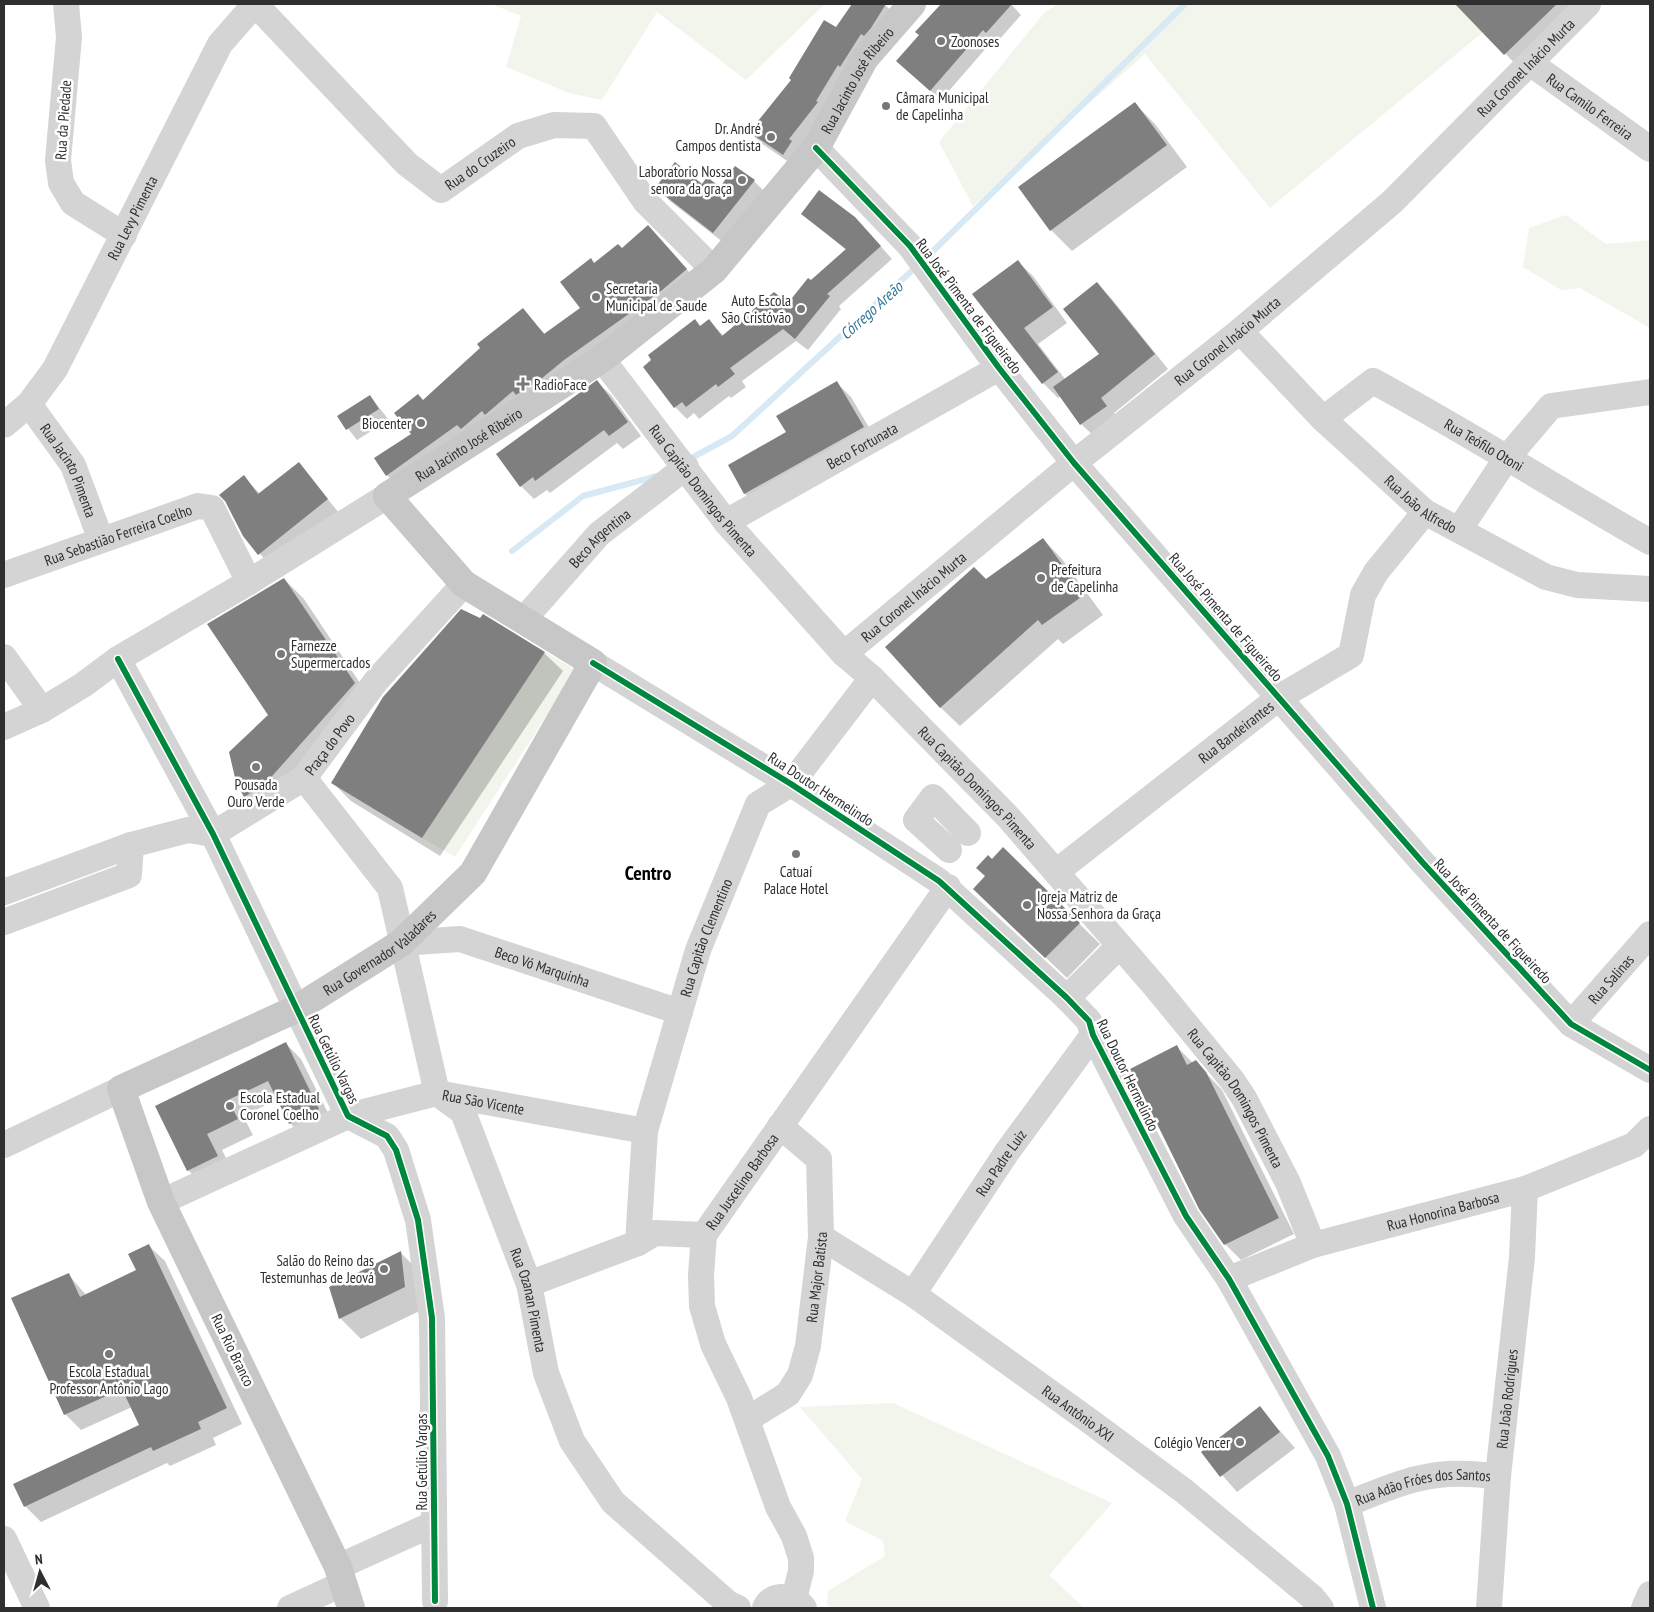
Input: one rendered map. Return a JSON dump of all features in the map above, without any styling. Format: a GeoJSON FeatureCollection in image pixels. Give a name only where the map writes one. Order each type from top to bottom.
{"type":"FeatureCollection","features":[{"type":"Feature","properties":{"kind":"main road","name":"Rua Jacinto José Ribeiro"},"geometry":{"type":"LineString","coordinates":[[387,496],[602,359],[714,270],[816,148],[865,58],[912,4]]}},
{"type":"Feature","properties":{"kind":"main road","name":"Rua Doutor Hermelindo"},"geometry":{"type":"LineString","coordinates":[[387,496],[464,584],[593,663]]}},
{"type":"Feature","properties":{"kind":"main road","name":"Rua Governador Valadares"},"geometry":{"type":"LineString","coordinates":[[121,1089],[296,1009],[401,943],[473,873],[593,663]]}},
{"type":"Feature","properties":{"kind":"main road","name":"Rua Rio Branco"},"geometry":{"type":"LineString","coordinates":[[121,1089],[161,1202],[343,1586]]}},
{"type":"Feature","properties":{"kind":"street","name":"Rua da Piedade"},"geometry":{"type":"LineString","coordinates":[[66,4],[69,37],[58,160],[62,184],[73,203],[124,235]]}},
{"type":"Feature","properties":{"kind":"street","name":"Rua Levy Pimenta"},"geometry":{"type":"LineString","coordinates":[[4,425],[29,404],[55,369],[220,44],[255,4]]}},
{"type":"Feature","properties":{"kind":"street","name":"Rua do Cruzeiro"},"geometry":{"type":"LineString","coordinates":[[255,4],[407,164],[441,190],[518,136],[554,126],[594,126],[645,201],[714,270]]}},
{"type":"Feature","properties":{"kind":"street","name":"Rua Coronel Inácio Murta"},"geometry":{"type":"LineString","coordinates":[[844,654],[1074,463],[1240,331],[1392,202],[1588,4]]}},
{"type":"Feature","properties":{"kind":"street","name":"Rua Camilo Ferreira"},"geometry":{"type":"LineString","coordinates":[[1530,63],[1650,149]]}},
{"type":"Feature","properties":{"kind":"street","name":"Rua José Pimenta de Figueiredo"},"geometry":{"type":"LineString","coordinates":[[816,148],[910,246],[999,368],[1074,463],[1423,863],[1571,1024],[1650,1070]]}},
{"type":"Feature","properties":{"kind":"street","name":"Rua João Alfredo"},"geometry":{"type":"LineString","coordinates":[[1240,331],[1323,418],[1425,512],[1546,577],[1577,585],[1650,589]]}},
{"type":"Feature","properties":{"kind":"street","name":"Rua Capitão Domingos Pimenta"},"geometry":{"type":"LineString","coordinates":[[602,359],[726,522],[844,654],[872,678],[1009,818],[1120,946],[1232,1080],[1288,1184],[1313,1245]]}},
{"type":"Feature","properties":{"kind":"street","name":"Beco Fortunata"},"geometry":{"type":"LineString","coordinates":[[726,522],[999,368]]}},
{"type":"Feature","properties":{"kind":"street","name":"Rua Teófilo Otoni"},"geometry":{"type":"LineString","coordinates":[[1323,418],[1373,381],[1460,429],[1506,459],[1650,542]]}},
{"type":"Feature","properties":{"kind":"street"},"geometry":{"type":"LineString","coordinates":[[1459,530],[1506,459],[1551,406],[1650,392]]}},
{"type":"Feature","properties":{"kind":"street","name":"Rua Jacinto Pimenta"},"geometry":{"type":"LineString","coordinates":[[29,404],[73,464],[101,540]]}},
{"type":"Feature","properties":{"kind":"street","name":"Beco Argentina"},"geometry":{"type":"LineString","coordinates":[[524,619],[599,534],[681,462]]}},
{"type":"Feature","properties":{"kind":"street","name":"Rua Jacinto José Ribeiro"},"geometry":{"type":"LineString","coordinates":[[4,727],[42,710],[83,685],[118,659],[249,582],[387,496]]}},
{"type":"Feature","properties":{"kind":"street","name":"Rua Sebastião Ferreira Coelho"},"geometry":{"type":"LineString","coordinates":[[4,575],[198,506],[208,506],[212,508],[249,582]]}},
{"type":"Feature","properties":{"kind":"street","name":"Rua Bandeirantes"},"geometry":{"type":"LineString","coordinates":[[1056,872],[1280,697],[1351,654],[1363,595],[1376,572],[1425,512]]}},
{"type":"Feature","properties":{"kind":"street","name":"Praça do Povo"},"geometry":{"type":"LineString","coordinates":[[401,943],[390,888],[304,778],[376,681],[464,584]]}},
{"type":"Feature","properties":{"kind":"street"},"geometry":{"type":"LineString","coordinates":[[4,657],[42,710]]}},
{"type":"Feature","properties":{"kind":"street","name":"Rua Getúlio Vargas"},"geometry":{"type":"LineString","coordinates":[[118,659],[213,834],[348,1116],[387,1136],[396,1150],[418,1220],[432,1318],[435,1601]]}},
{"type":"Feature","properties":{"kind":"street","name":"Rua Doutor Hermelindo"},"geometry":{"type":"LineString","coordinates":[[593,663],[791,784],[943,884],[1067,998],[1089,1021],[1092,1036],[1186,1216],[1228,1279],[1328,1456],[1347,1504],[1373,1608]]}},
{"type":"Feature","properties":{"kind":"street","name":"Rua Capitão Clementino"},"geometry":{"type":"LineString","coordinates":[[638,1243],[645,1131],[698,950],[758,804],[791,784],[872,678]]}},
{"type":"Feature","properties":{"kind":"street"},"geometry":{"type":"LineString","coordinates":[[131,845],[129,874],[14,918],[9,890],[131,845],[188,830],[213,834],[304,778]]}},
{"type":"Feature","properties":{"kind":"street"},"geometry":{"type":"LineString","coordinates":[[968,833],[933,796],[916,820],[949,850],[968,833],[1009,818]]}},
{"type":"Feature","properties":{"kind":"street","name":"Rua Juscelino Barbosa"},"geometry":{"type":"LineString","coordinates":[[799,1603],[801,1558],[794,1536],[778,1507],[748,1419],[713,1344],[702,1306],[701,1275],[704,1235],[943,884],[949,850]]}},
{"type":"Feature","properties":{"kind":"street","name":"Rua Salinas"},"geometry":{"type":"LineString","coordinates":[[1571,1024],[1650,934]]}},
{"type":"Feature","properties":{"kind":"street","name":"Beco Vó Marquinha"},"geometry":{"type":"LineString","coordinates":[[401,943],[460,938],[680,1012]]}},
{"type":"Feature","properties":{"kind":"street"},"geometry":{"type":"LineString","coordinates":[[401,943],[414,986],[437,1093]]}},
{"type":"Feature","properties":{"kind":"street"},"geometry":{"type":"LineString","coordinates":[[1067,998],[1120,946]]}},
{"type":"Feature","properties":{"kind":"street","name":"Rua Padre Luiz"},"geometry":{"type":"LineString","coordinates":[[913,1294],[1007,1152],[1092,1036]]}},
{"type":"Feature","properties":{"kind":"street","name":"Rua Governador Valadares"},"geometry":{"type":"LineString","coordinates":[[4,1145],[121,1089]]}},
{"type":"Feature","properties":{"kind":"street","name":"Rua São Vicente"},"geometry":{"type":"LineString","coordinates":[[161,1202],[348,1116],[437,1093],[645,1131]]}},
{"type":"Feature","properties":{"kind":"street","name":"Rua Ozanan Pimenta"},"geometry":{"type":"LineString","coordinates":[[437,1093],[463,1112],[529,1284],[546,1373],[572,1441],[612,1502],[729,1604],[738,1608]]}},
{"type":"Feature","properties":{"kind":"street","name":"Rua Major Batista"},"geometry":{"type":"LineString","coordinates":[[748,1419],[788,1394],[800,1375],[808,1346],[821,1236],[819,1159],[780,1126]]}},
{"type":"Feature","properties":{"kind":"street","name":"Rua Honorina Barbosa"},"geometry":{"type":"LineString","coordinates":[[1228,1279],[1313,1245],[1525,1189],[1634,1144],[1650,1129]]}},
{"type":"Feature","properties":{"kind":"street","name":"Rua João Rodrigues"},"geometry":{"type":"LineString","coordinates":[[1489,1608],[1498,1476],[1522,1257],[1525,1189]]}},
{"type":"Feature","properties":{"kind":"street"},"geometry":{"type":"LineString","coordinates":[[529,1284],[638,1243],[655,1233],[704,1235]]}},
{"type":"Feature","properties":{"kind":"street","name":"Rua Antônio XXI"},"geometry":{"type":"LineString","coordinates":[[821,1236],[913,1294],[1184,1490],[1312,1597],[1321,1608]]}},
{"type":"Feature","properties":{"kind":"street","name":"Rua Adão Fróes dos Santos"},"geometry":{"type":"LineString","coordinates":[[1347,1504],[1406,1481],[1429,1476],[1450,1474],[1498,1476]]}},
{"type":"Feature","properties":{"kind":"street"},"geometry":{"type":"LineString","coordinates":[[290,1608],[343,1586],[434,1524]]}},
{"type":"Feature","properties":{"kind":"street"},"geometry":{"type":"LineString","coordinates":[[4,1539],[37,1608]]}},
{"type":"Feature","properties":{"kind":"street"},"geometry":{"type":"LineString","coordinates":[[1644,1608],[1650,1594]]}},
{"type":"Feature","properties":{"kind":"street"},"geometry":{"type":"LineString","coordinates":[[765,1608],[766,1604],[779,1596],[799,1603]]}},
{"type":"Feature","properties":{"kind":"shaded area"},"geometry":{"type":"Polygon","coordinates":[[[491,4],[825,4],[746,80],[657,12],[602,100],[569,93],[506,67],[521,16],[491,4]]]}},
{"type":"Feature","properties":{"kind":"shaded area"},"geometry":{"type":"Polygon","coordinates":[[[1058,4],[1455,4],[1483,32],[1270,208],[1145,54],[973,206],[939,142],[1044,13],[1058,4]]]}},
{"type":"Feature","properties":{"kind":"shaded area"},"geometry":{"type":"Polygon","coordinates":[[[1566,215],[1606,244],[1650,240],[1650,328],[1580,288],[1561,290],[1523,267],[1529,228],[1566,215]]]}},
{"type":"Feature","properties":{"kind":"shaded area"},"geometry":{"type":"Polygon","coordinates":[[[545,652],[576,670],[455,857],[422,838],[545,652]]]}},
{"type":"Feature","properties":{"kind":"shaded area"},"geometry":{"type":"Polygon","coordinates":[[[893,1403],[1112,1503],[1049,1575],[1084,1608],[835,1608],[827,1605],[828,1591],[885,1556],[883,1541],[845,1521],[862,1479],[800,1407],[893,1403]]]}},
{"type":"Feature","properties":{"kind":"building"},"geometry":{"type":"Polygon","coordinates":[[[852,4],[886,4],[871,28],[864,36],[861,34],[840,67],[838,65],[816,101],[818,102],[789,139],[792,141],[783,155],[749,132],[791,80],[789,78],[824,20],[836,27],[852,4]]]}},
{"type":"Feature","properties":{"kind":"building"},"geometry":{"type":"Polygon","coordinates":[[[941,4],[1012,4],[986,33],[983,30],[930,91],[896,61],[919,35],[915,32],[941,4]]]}},
{"type":"Feature","properties":{"kind":"building"},"geometry":{"type":"Polygon","coordinates":[[[1455,4],[1557,4],[1504,55],[1455,4]]]}},
{"type":"Feature","properties":{"kind":"building"},"geometry":{"type":"Polygon","coordinates":[[[1135,102],[1167,145],[1050,231],[1018,187],[1135,102]]]}},
{"type":"Feature","properties":{"kind":"building"},"geometry":{"type":"Polygon","coordinates":[[[675,162],[702,184],[707,177],[720,187],[735,166],[755,180],[713,233],[655,188],[675,162]]]}},
{"type":"Feature","properties":{"kind":"building"},"geometry":{"type":"Polygon","coordinates":[[[819,190],[855,217],[881,246],[827,294],[830,296],[795,339],[783,329],[730,368],[735,374],[718,387],[716,384],[686,407],[682,402],[674,408],[643,367],[651,360],[648,355],[695,319],[700,326],[709,319],[722,336],[774,292],[788,303],[808,278],[811,280],[846,249],[801,214],[819,190]]]}},
{"type":"Feature","properties":{"kind":"building"},"geometry":{"type":"Polygon","coordinates":[[[648,225],[687,269],[661,291],[564,360],[541,379],[516,395],[513,391],[485,415],[482,411],[461,429],[457,425],[386,476],[374,458],[411,434],[394,413],[418,394],[423,400],[480,348],[477,344],[523,308],[544,334],[580,308],[560,282],[591,258],[594,263],[618,244],[622,248],[648,225]]]}},
{"type":"Feature","properties":{"kind":"building"},"geometry":{"type":"Polygon","coordinates":[[[1018,260],[1053,307],[1024,328],[1058,372],[1042,384],[972,294],[1018,260]]]}},
{"type":"Feature","properties":{"kind":"building"},"geometry":{"type":"Polygon","coordinates":[[[1097,282],[1155,354],[1101,398],[1107,406],[1080,425],[1053,387],[1099,354],[1063,309],[1097,282]]]}},
{"type":"Feature","properties":{"kind":"building"},"geometry":{"type":"Polygon","coordinates":[[[597,380],[628,422],[609,436],[604,430],[535,481],[533,477],[520,487],[496,454],[597,380]]]}},
{"type":"Feature","properties":{"kind":"building"},"geometry":{"type":"Polygon","coordinates":[[[837,381],[864,427],[744,494],[728,465],[786,432],[776,416],[837,381]]]}},
{"type":"Feature","properties":{"kind":"building"},"geometry":{"type":"Polygon","coordinates":[[[370,395],[379,409],[346,430],[337,416],[370,395]]]}},
{"type":"Feature","properties":{"kind":"building"},"geometry":{"type":"Polygon","coordinates":[[[299,462],[328,499],[258,555],[243,536],[225,501],[219,495],[244,475],[258,494],[299,462]]]}},
{"type":"Feature","properties":{"kind":"building"},"geometry":{"type":"Polygon","coordinates":[[[1043,538],[1084,595],[1042,625],[1038,620],[940,708],[885,647],[974,567],[986,579],[1043,538]]]}},
{"type":"Feature","properties":{"kind":"building","name":"Farnezze Supermercados"},"geometry":{"type":"Polygon","coordinates":[[[284,578],[355,683],[265,784],[244,797],[236,782],[229,752],[268,715],[207,624],[284,578]]]}},
{"type":"Feature","properties":{"kind":"building"},"geometry":{"type":"Polygon","coordinates":[[[461,609],[480,618],[483,614],[545,652],[422,838],[331,783],[383,697],[461,609]]]}},
{"type":"Feature","properties":{"kind":"building","name":"Igreja Matriz de Nossa Senhora da Graça"},"geometry":{"type":"Polygon","coordinates":[[[1003,847],[1080,923],[1045,958],[973,889],[985,876],[976,868],[988,855],[992,859],[1003,847]]]}},
{"type":"Feature","properties":{"kind":"building"},"geometry":{"type":"Polygon","coordinates":[[[286,1042],[319,1109],[289,1124],[268,1081],[228,1100],[238,1119],[207,1134],[218,1156],[187,1171],[155,1106],[286,1042]]]}},
{"type":"Feature","properties":{"kind":"building"},"geometry":{"type":"Polygon","coordinates":[[[1177,1045],[1187,1065],[1196,1060],[1206,1072],[1279,1218],[1224,1245],[1199,1209],[1130,1069],[1177,1045]]]}},
{"type":"Feature","properties":{"kind":"building","name":"Escola Estadual Professor Antônio Lago"},"geometry":{"type":"Polygon","coordinates":[[[149,1244],[227,1408],[198,1422],[201,1429],[153,1451],[151,1447],[24,1507],[13,1484],[139,1425],[122,1389],[64,1415],[11,1298],[69,1273],[80,1297],[136,1270],[128,1254],[149,1244]]]}},
{"type":"Feature","properties":{"kind":"building","name":"Salão do Reino das Testemunhas de Jeová"},"geometry":{"type":"Polygon","coordinates":[[[401,1251],[405,1287],[339,1319],[329,1287],[401,1251]]]}},
{"type":"Feature","properties":{"kind":"building","name":"Colégio Vencer"},"geometry":{"type":"Polygon","coordinates":[[[1260,1406],[1280,1432],[1220,1477],[1201,1452],[1260,1406]]]}},
{"type":"Feature","properties":{"kind":"waterway","name":"Córrego Areão"},"geometry":{"type":"LineString","coordinates":[[926,258],[1185,4]]}},
{"type":"Feature","properties":{"kind":"waterway","name":"Córrego Areão"},"geometry":{"type":"LineString","coordinates":[[686,461],[732,436],[918,265]]}},
{"type":"Feature","properties":{"kind":"waterway","name":"Córrego Areão"},"geometry":{"type":"LineString","coordinates":[[512,551],[583,496],[657,476]]}},
{"type":"Feature","properties":{"kind":"cycle path"},"geometry":{"type":"LineString","coordinates":[[816,148],[910,246],[999,368],[1074,463],[1423,863],[1571,1024],[1650,1070]]}},
{"type":"Feature","properties":{"kind":"cycle path"},"geometry":{"type":"LineString","coordinates":[[118,659],[213,834],[348,1116],[387,1136],[396,1150],[418,1220],[432,1318],[435,1601]]}},
{"type":"Feature","properties":{"kind":"cycle path"},"geometry":{"type":"LineString","coordinates":[[593,663],[791,784],[939,881],[1067,998],[1089,1021],[1093,1035],[1186,1216],[1229,1279],[1328,1456],[1347,1504],[1373,1608]]}},
{"type":"Feature","properties":{"kind":"place","name":"Zoonoses"},"geometry":{"type":"Point","coordinates":[941,41]}},
{"type":"Feature","properties":{"kind":"place","name":"Câmara Municipal de Capelinha"},"geometry":{"type":"Point","coordinates":[886,106]}},
{"type":"Feature","properties":{"kind":"place","name":"Dr. André Campos dentista"},"geometry":{"type":"Point","coordinates":[771,137]}},
{"type":"Feature","properties":{"kind":"place","name":"Laboratorio Nossa senora da graça"},"geometry":{"type":"Point","coordinates":[742,180]}},
{"type":"Feature","properties":{"kind":"place","name":"Secretaria Municipal de Saude"},"geometry":{"type":"Point","coordinates":[596,297]}},
{"type":"Feature","properties":{"kind":"place","name":"Auto Escola São Cristóvão"},"geometry":{"type":"Point","coordinates":[801,309]}},
{"type":"Feature","properties":{"kind":"place","name":"RadioFace"},"geometry":{"type":"Point","coordinates":[523,384]}},
{"type":"Feature","properties":{"kind":"place","name":"Biocenter"},"geometry":{"type":"Point","coordinates":[421,423]}},
{"type":"Feature","properties":{"kind":"place","name":"Prefeitura de Capelinha"},"geometry":{"type":"Point","coordinates":[1041,578]}},
{"type":"Feature","properties":{"kind":"place","name":"Farnezze Supermercados"},"geometry":{"type":"Point","coordinates":[281,654]}},
{"type":"Feature","properties":{"kind":"place","name":"Pousada Ouro Verde"},"geometry":{"type":"Point","coordinates":[256,767]}},
{"type":"Feature","properties":{"kind":"place","name":"Catuaí Palace Hotel"},"geometry":{"type":"Point","coordinates":[796,854]}},
{"type":"Feature","properties":{"kind":"place","name":"Igreja Matriz de Nossa Senhora da Graça"},"geometry":{"type":"Point","coordinates":[1027,905]}},
{"type":"Feature","properties":{"kind":"place","name":"Escola Estadual Coronel Coelho"},"geometry":{"type":"Point","coordinates":[230,1106]}},
{"type":"Feature","properties":{"kind":"place","name":"Salão do Reino das Testemunhas de Jeová"},"geometry":{"type":"Point","coordinates":[384,1269]}},
{"type":"Feature","properties":{"kind":"place","name":"Escola Estadual Professor Antônio Lago"},"geometry":{"type":"Point","coordinates":[109,1354]}},
{"type":"Feature","properties":{"kind":"place","name":"Colégio Vencer"},"geometry":{"type":"Point","coordinates":[1240,1442]}},
{"type":"Feature","properties":{"kind":"district","name":"Centro"},"geometry":{"type":"Point","coordinates":[648,873]}}]}
